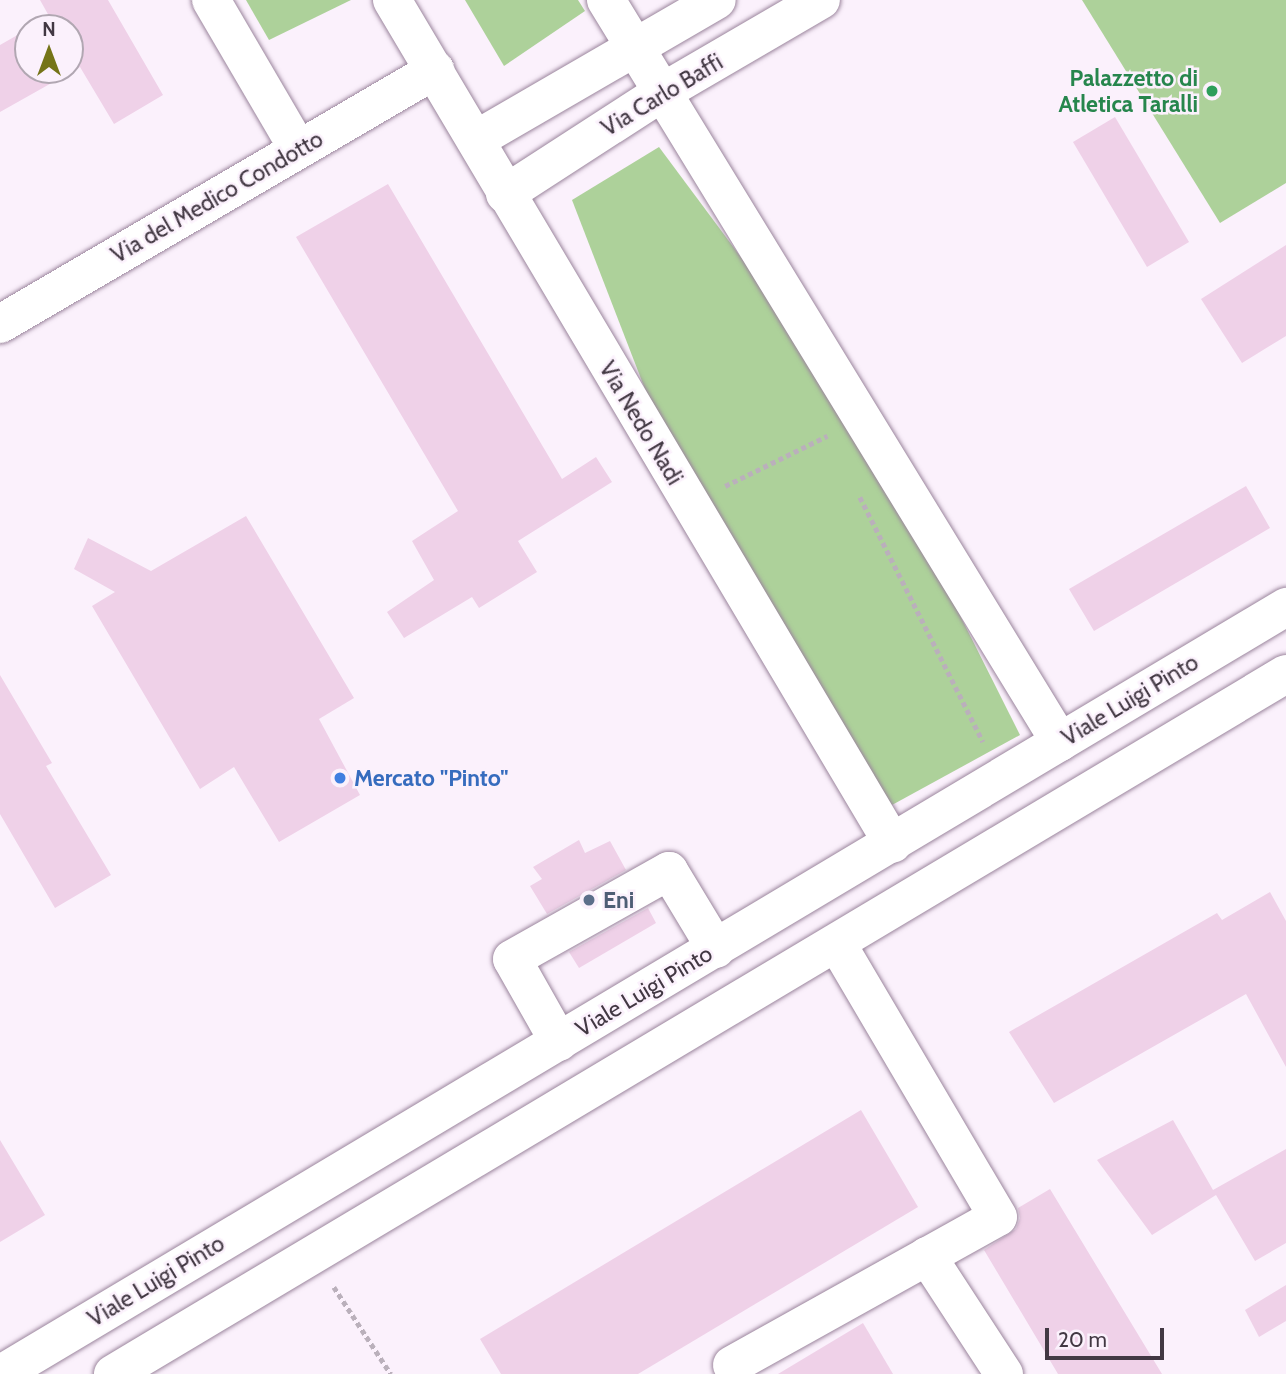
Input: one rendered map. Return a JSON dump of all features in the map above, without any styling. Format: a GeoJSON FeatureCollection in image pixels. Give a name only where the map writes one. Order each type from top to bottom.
{"type":"FeatureCollection","features":[{"type":"Feature","properties":{"kind":"street"},"geometry":{"type":"LineString","coordinates":[[211,0],[298,149]]}},
{"type":"Feature","properties":{"kind":"street","name":"Via Nedo Nadi"},"geometry":{"type":"LineString","coordinates":[[392,0],[477,139],[505,194],[893,844]]}},
{"type":"Feature","properties":{"kind":"street"},"geometry":{"type":"LineString","coordinates":[[606,0],[1060,742]]}},
{"type":"Feature","properties":{"kind":"street"},"geometry":{"type":"LineString","coordinates":[[477,139],[717,0]]}},
{"type":"Feature","properties":{"kind":"street","name":"Via Carlo Baffi"},"geometry":{"type":"LineString","coordinates":[[505,194],[662,93],[821,0]]}},
{"type":"Feature","properties":{"kind":"street","name":"Via del Medico Condotto"},"geometry":{"type":"LineString","coordinates":[[0,324],[435,70]]}},
{"type":"Feature","properties":{"kind":"street","name":"Viale Luigi Pinto"},"geometry":{"type":"LineString","coordinates":[[1,1374],[1286,607]]}},
{"type":"Feature","properties":{"kind":"street"},"geometry":{"type":"LineString","coordinates":[[113,1374],[1286,674]]}},
{"type":"Feature","properties":{"kind":"street"},"geometry":{"type":"LineString","coordinates":[[559,1042],[512,959],[669,871],[700,958],[715,1016]]}},
{"type":"Feature","properties":{"kind":"street"},"geometry":{"type":"LineString","coordinates":[[732,1365],[998,1217],[837,944]]}},
{"type":"Feature","properties":{"kind":"street"},"geometry":{"type":"LineString","coordinates":[[927,1256],[1004,1374]]}},
{"type":"Feature","properties":{"kind":"path"},"geometry":{"type":"LineString","coordinates":[[689,503],[862,419]]}},
{"type":"Feature","properties":{"kind":"path"},"geometry":{"type":"LineString","coordinates":[[313,1254],[391,1374]]}},
{"type":"Feature","properties":{"kind":"green space"},"geometry":{"type":"Polygon","coordinates":[[[246,0],[351,0],[269,40],[246,0]]]}},
{"type":"Feature","properties":{"kind":"green space"},"geometry":{"type":"Polygon","coordinates":[[[465,0],[578,0],[585,11],[504,66],[465,0]]]}},
{"type":"Feature","properties":{"kind":"green space","name":"Palazzetto di Atletica Taralli"},"geometry":{"type":"Polygon","coordinates":[[[1082,0],[1286,0],[1286,183],[1220,223],[1082,0]]]}},
{"type":"Feature","properties":{"kind":"green space"},"geometry":{"type":"Polygon","coordinates":[[[659,147],[862,420],[1020,735],[892,805],[689,503],[572,200],[659,147]]]}},
{"type":"Feature","properties":{"kind":"building"},"geometry":{"type":"Polygon","coordinates":[[[40,0],[108,0],[163,95],[114,124],[84,74],[84,14],[48,14],[40,0]]]}},
{"type":"Feature","properties":{"kind":"building"},"geometry":{"type":"Polygon","coordinates":[[[14,37],[14,84],[50,84],[0,112],[0,45],[14,37]]]}},
{"type":"Feature","properties":{"kind":"building"},"geometry":{"type":"Polygon","coordinates":[[[1115,117],[1189,242],[1147,267],[1073,142],[1115,117]]]}},
{"type":"Feature","properties":{"kind":"building"},"geometry":{"type":"Polygon","coordinates":[[[388,184],[562,479],[596,457],[612,482],[518,541],[537,572],[479,608],[472,597],[404,638],[387,612],[434,580],[412,541],[458,511],[296,237],[388,184]]]}},
{"type":"Feature","properties":{"kind":"building"},"geometry":{"type":"Polygon","coordinates":[[[1286,245],[1286,336],[1242,363],[1201,299],[1286,245]]]}},
{"type":"Feature","properties":{"kind":"building"},"geometry":{"type":"Polygon","coordinates":[[[1246,486],[1270,528],[1094,631],[1069,589],[1246,486]]]}},
{"type":"Feature","properties":{"kind":"building"},"geometry":{"type":"Polygon","coordinates":[[[246,516],[354,698],[319,719],[360,795],[279,842],[234,767],[200,789],[92,606],[115,592],[74,569],[88,538],[151,571],[246,516]]]}},
{"type":"Feature","properties":{"kind":"building"},"geometry":{"type":"Polygon","coordinates":[[[0,675],[52,763],[46,766],[111,875],[55,908],[0,814],[0,675]]]}},
{"type":"Feature","properties":{"kind":"building"},"geometry":{"type":"Polygon","coordinates":[[[579,840],[585,853],[610,841],[626,870],[547,914],[530,886],[542,879],[533,867],[579,840]]]}},
{"type":"Feature","properties":{"kind":"building"},"geometry":{"type":"Polygon","coordinates":[[[1270,892],[1286,921],[1286,1067],[1246,994],[1054,1103],[1009,1032],[1217,913],[1222,920],[1270,892]]]}},
{"type":"Feature","properties":{"kind":"building"},"geometry":{"type":"Polygon","coordinates":[[[648,908],[656,923],[579,968],[569,952],[648,908]]]}},
{"type":"Feature","properties":{"kind":"building"},"geometry":{"type":"Polygon","coordinates":[[[861,1110],[918,1207],[638,1374],[501,1374],[480,1339],[861,1110]]]}},
{"type":"Feature","properties":{"kind":"building"},"geometry":{"type":"Polygon","coordinates":[[[1173,1120],[1213,1190],[1286,1149],[1286,1243],[1255,1261],[1216,1195],[1152,1235],[1097,1160],[1173,1120]]]}},
{"type":"Feature","properties":{"kind":"building"},"geometry":{"type":"Polygon","coordinates":[[[0,1140],[45,1215],[0,1242],[0,1140]]]}},
{"type":"Feature","properties":{"kind":"building"},"geometry":{"type":"Polygon","coordinates":[[[1050,1189],[1162,1374],[1058,1374],[984,1250],[1016,1229],[1020,1218],[1018,1208],[1050,1189]]]}},
{"type":"Feature","properties":{"kind":"building"},"geometry":{"type":"Polygon","coordinates":[[[1286,1285],[1286,1321],[1259,1337],[1245,1310],[1286,1285]]]}},
{"type":"Feature","properties":{"kind":"building"},"geometry":{"type":"Polygon","coordinates":[[[863,1323],[893,1374],[778,1374],[863,1323]]]}},
{"type":"Feature","properties":{"kind":"place","name":"Palazzetto di Atletica Taralli"},"geometry":{"type":"Point","coordinates":[1212,91]}},
{"type":"Feature","properties":{"kind":"place","name":"Mercato \"Pinto\""},"geometry":{"type":"Point","coordinates":[340,778]}},
{"type":"Feature","properties":{"kind":"place","name":"Eni"},"geometry":{"type":"Point","coordinates":[589,900]}}]}
